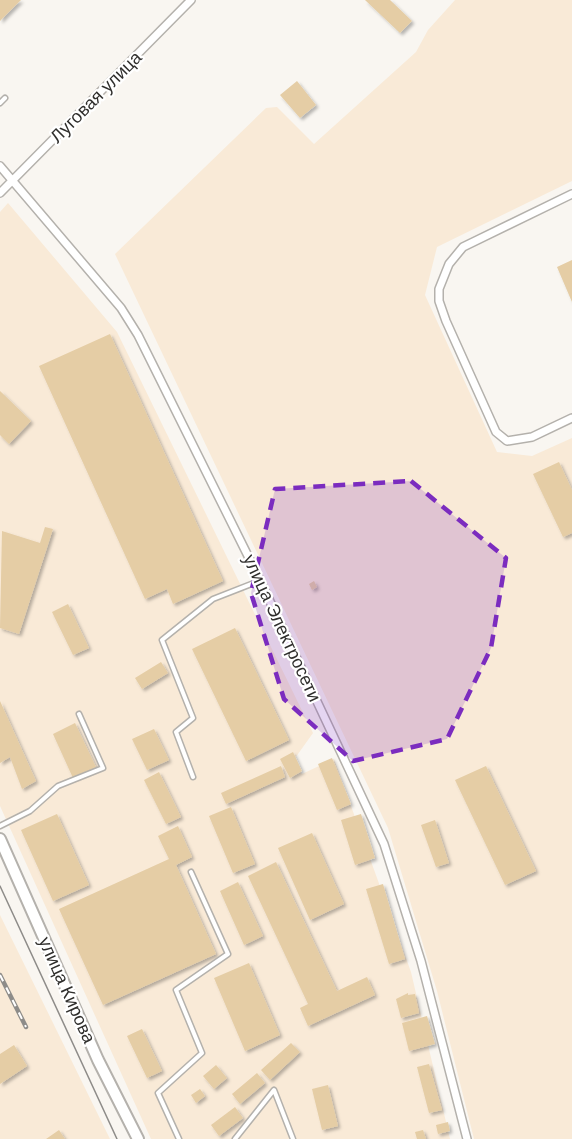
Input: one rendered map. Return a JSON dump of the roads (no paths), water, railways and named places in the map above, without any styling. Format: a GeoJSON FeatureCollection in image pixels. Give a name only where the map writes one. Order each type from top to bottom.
{"type":"FeatureCollection","features":[{"type":"Feature","properties":{"kind":"main road","name":"улица Кирова"},"geometry":{"type":"LineString","coordinates":[[0,839],[98,1060],[138,1139]]}},
{"type":"Feature","properties":{"kind":"street","name":"Луговая улица"},"geometry":{"type":"LineString","coordinates":[[0,194],[192,0]]}},
{"type":"Feature","properties":{"kind":"street","name":"улица Электросети"},"geometry":{"type":"LineString","coordinates":[[0,166],[121,308],[138,335],[260,580],[384,844],[421,961],[467,1139]]}},
{"type":"Feature","properties":{"kind":"street"},"geometry":{"type":"LineString","coordinates":[[572,194],[463,247],[449,264],[439,289],[440,301],[447,321],[496,432],[507,441],[532,437],[572,418]]}},
{"type":"Feature","properties":{"kind":"lane"},"geometry":{"type":"LineString","coordinates":[[0,103],[5,98]]}},
{"type":"Feature","properties":{"kind":"lane"},"geometry":{"type":"LineString","coordinates":[[192,777],[176,732],[193,718],[162,640],[213,599],[260,580]]}},
{"type":"Feature","properties":{"kind":"lane"},"geometry":{"type":"LineString","coordinates":[[0,826],[30,811],[58,786],[103,768],[79,714]]}},
{"type":"Feature","properties":{"kind":"lane"},"geometry":{"type":"LineString","coordinates":[[179,1139],[158,1093],[202,1053],[176,990],[228,954],[191,872]]}},
{"type":"Feature","properties":{"kind":"lane"},"geometry":{"type":"LineString","coordinates":[[235,1139],[274,1090],[293,1139]]}},
{"type":"Feature","properties":{"kind":"tram line"},"geometry":{"type":"LineString","coordinates":[[0,886],[117,1139]]}},
{"type":"Feature","properties":{"kind":"railway"},"geometry":{"type":"LineString","coordinates":[[0,975],[26,1027]]}}]}
